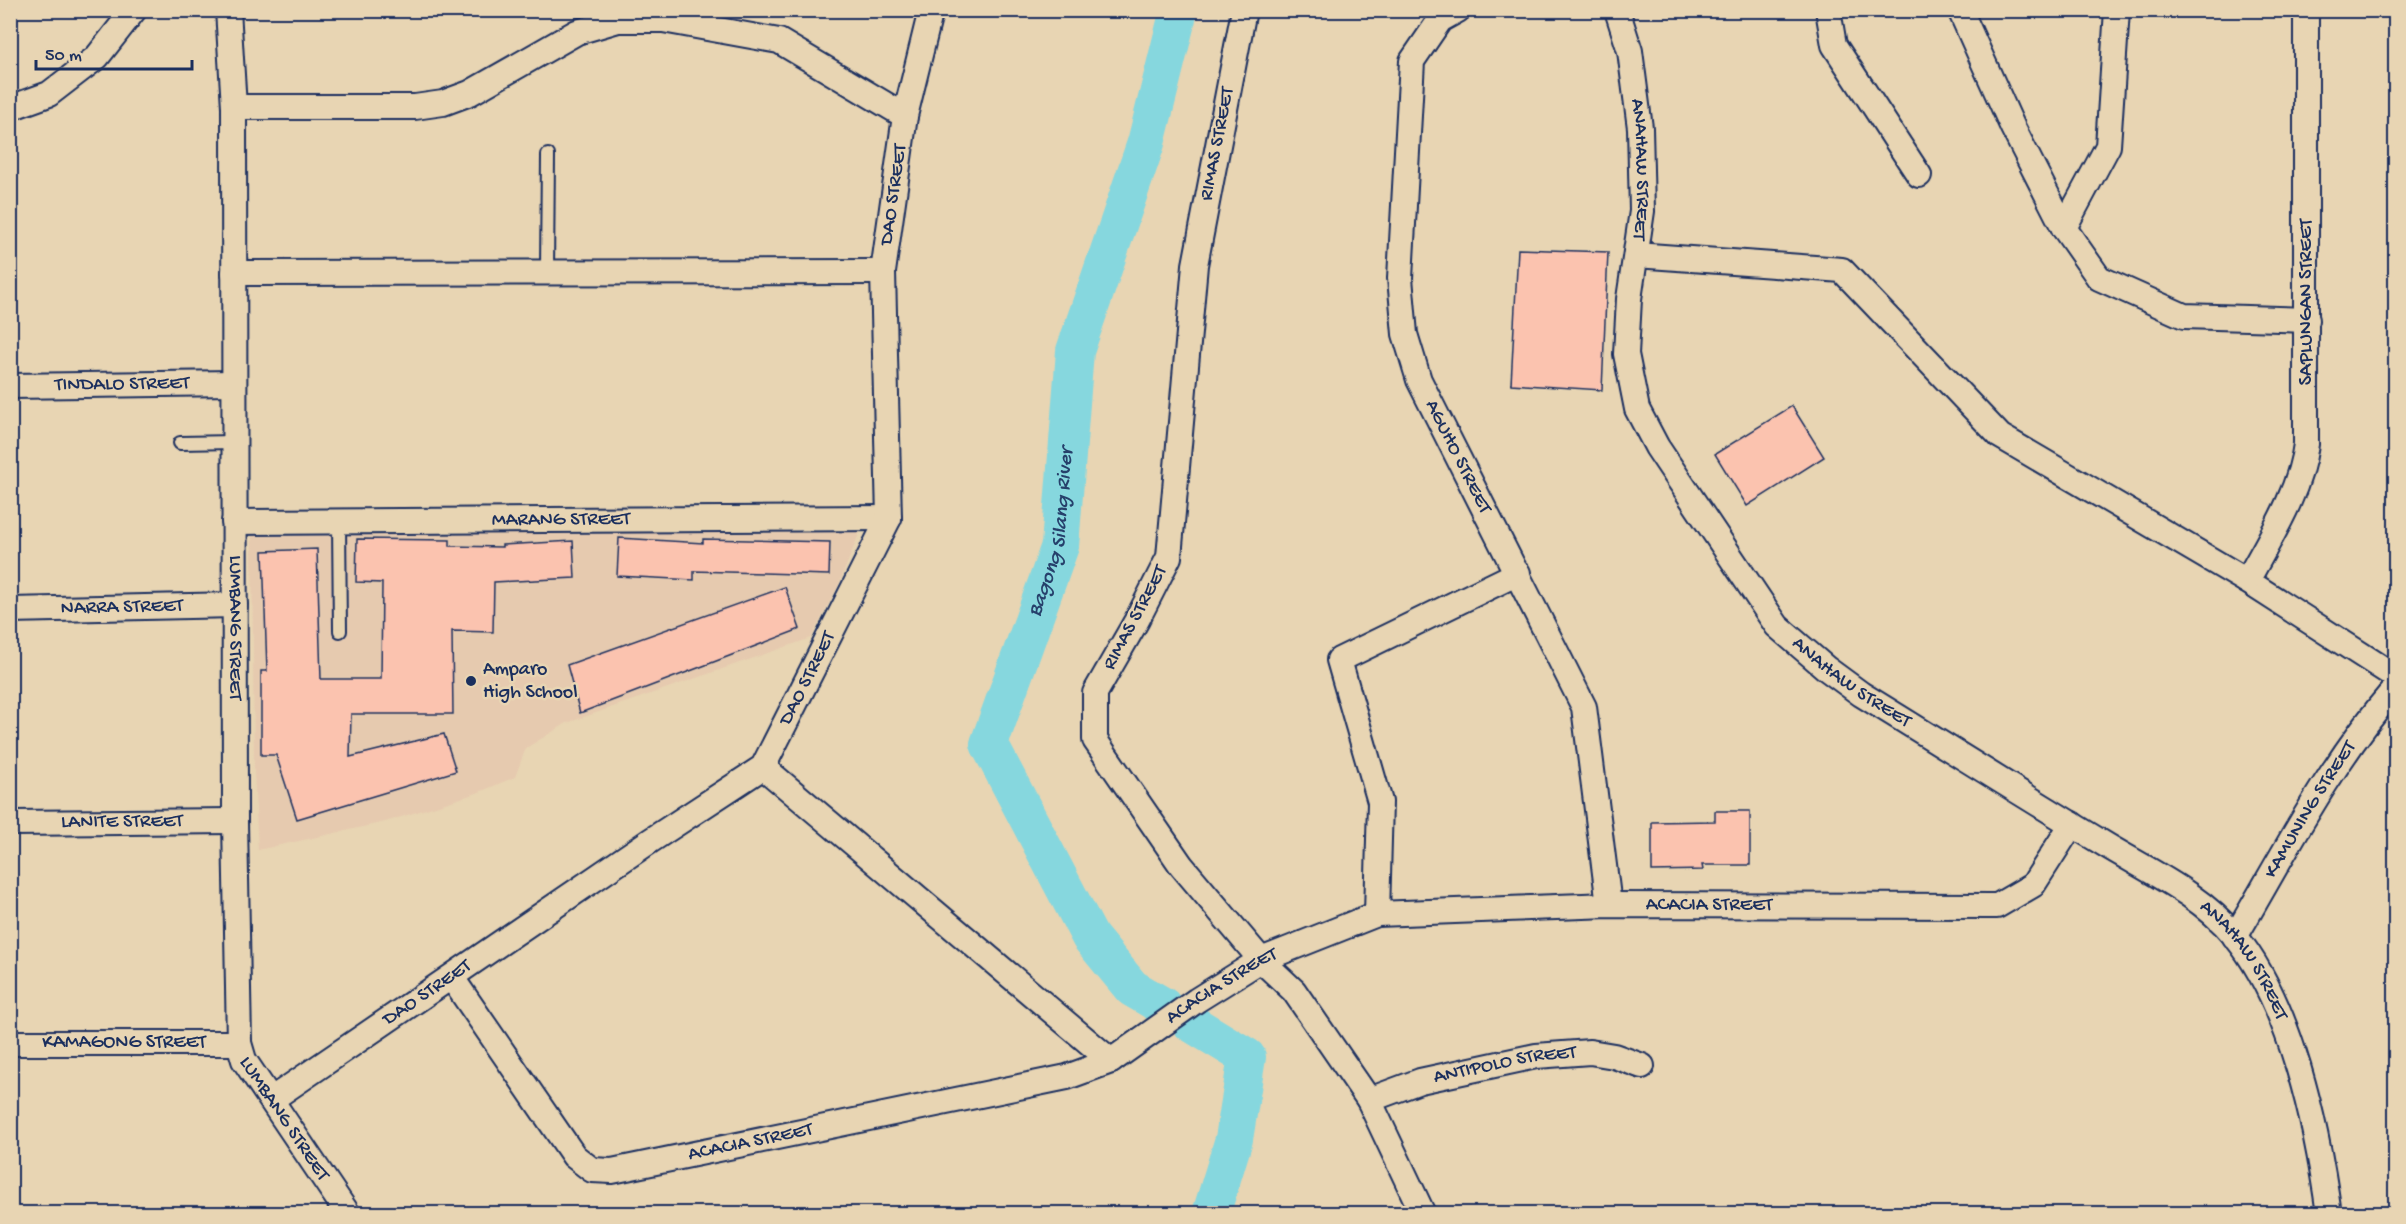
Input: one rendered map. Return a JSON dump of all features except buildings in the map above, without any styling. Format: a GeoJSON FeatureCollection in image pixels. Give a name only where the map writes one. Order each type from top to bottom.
{"type":"FeatureCollection","features":[{"type":"Feature","properties":{"kind":"street"},"geometry":{"type":"LineString","coordinates":[[10,108],[49,94],[97,57],[135,10]]}},
{"type":"Feature","properties":{"kind":"street","name":"LUMBANG STREET"},"geometry":{"type":"LineString","coordinates":[[228,10],[234,107],[235,821],[239,1043],[244,1060],[348,1214]]}},
{"type":"Feature","properties":{"kind":"street","name":"DAO STREET"},"geometry":{"type":"LineString","coordinates":[[272,1099],[650,841],[763,767],[889,518],[883,272],[905,116],[931,10]]}},
{"type":"Feature","properties":{"kind":"street","name":"RIMAS STREET"},"geometry":{"type":"LineString","coordinates":[[1244,10],[1195,265],[1169,557],[1137,620],[1095,693],[1095,740],[1181,865],[1261,960],[1294,991],[1369,1100],[1423,1214]]}},
{"type":"Feature","properties":{"kind":"street","name":"AGUHO STREET"},"geometry":{"type":"LineString","coordinates":[[1458,10],[1440,20],[1412,61],[1400,278],[1405,334],[1419,380],[1584,707],[1609,905]]}},
{"type":"Feature","properties":{"kind":"street","name":"ANAHAW STREET"},"geometry":{"type":"LineString","coordinates":[[1617,10],[1630,51],[1640,128],[1642,211],[1629,299],[1626,354],[1637,409],[1657,447],[1778,626],[1827,669],[1861,694],[2180,888],[2209,910],[2235,937],[2255,967],[2278,1010],[2293,1052],[2325,1183],[2328,1214]]}},
{"type":"Feature","properties":{"kind":"street"},"geometry":{"type":"LineString","coordinates":[[1828,10],[1834,45],[1919,175]]}},
{"type":"Feature","properties":{"kind":"street"},"geometry":{"type":"LineString","coordinates":[[1960,10],[2013,128],[2064,228],[2099,278],[2184,316],[2307,320]]}},
{"type":"Feature","properties":{"kind":"street"},"geometry":{"type":"LineString","coordinates":[[2064,228],[2108,146],[2117,10]]}},
{"type":"Feature","properties":{"kind":"street","name":"SAPLUNGAN STREET"},"geometry":{"type":"LineString","coordinates":[[2247,581],[2285,509],[2304,464],[2307,320],[2306,10]]}},
{"type":"Feature","properties":{"kind":"street"},"geometry":{"type":"LineString","coordinates":[[234,107],[416,106],[443,103],[470,93],[577,32],[618,20],[663,20],[779,41],[905,116]]}},
{"type":"Feature","properties":{"kind":"street"},"geometry":{"type":"LineString","coordinates":[[1636,255],[1842,270],[2000,436],[2247,581],[2396,677]]}},
{"type":"Feature","properties":{"kind":"street"},"geometry":{"type":"LineString","coordinates":[[234,273],[883,272]]}},
{"type":"Feature","properties":{"kind":"street","name":"TINDALO STREET"},"geometry":{"type":"LineString","coordinates":[[10,386],[234,383]]}},
{"type":"Feature","properties":{"kind":"street","name":"MARANG STREET"},"geometry":{"type":"LineString","coordinates":[[234,522],[889,518]]}},
{"type":"Feature","properties":{"kind":"street"},"geometry":{"type":"LineString","coordinates":[[1377,914],[1380,802],[1339,660],[1518,573]]}},
{"type":"Feature","properties":{"kind":"street","name":"NARRA STREET"},"geometry":{"type":"LineString","coordinates":[[10,610],[235,605]]}},
{"type":"Feature","properties":{"kind":"street","name":"KAMUNING STREET"},"geometry":{"type":"LineString","coordinates":[[2235,937],[2345,753],[2374,712],[2396,687]]}},
{"type":"Feature","properties":{"kind":"street"},"geometry":{"type":"LineString","coordinates":[[763,767],[1111,1061]]}},
{"type":"Feature","properties":{"kind":"street","name":"LANITE STREET"},"geometry":{"type":"LineString","coordinates":[[10,823],[235,821]]}},
{"type":"Feature","properties":{"kind":"street","name":"ACACIA STREET"},"geometry":{"type":"LineString","coordinates":[[452,978],[574,1156],[592,1170],[612,1171],[1067,1077],[1111,1061],[1197,1000],[1261,960],[1377,914],[1609,905],[1997,906],[2033,885],[2072,824]]}},
{"type":"Feature","properties":{"kind":"street","name":"KAMAGONG STREET"},"geometry":{"type":"LineString","coordinates":[[10,1043],[239,1043]]}},
{"type":"Feature","properties":{"kind":"street","name":"ANTIPOLO STREET"},"geometry":{"type":"LineString","coordinates":[[1369,1100],[1420,1081],[1547,1055],[1590,1052],[1614,1056],[1642,1066]]}},
{"type":"Feature","properties":{"kind":"lane"},"geometry":{"type":"LineString","coordinates":[[547,272],[548,155]]}},
{"type":"Feature","properties":{"kind":"lane"},"geometry":{"type":"LineString","coordinates":[[180,443],[234,442]]}},
{"type":"Feature","properties":{"kind":"lane"},"geometry":{"type":"LineString","coordinates":[[339,522],[340,631]]}},
{"type":"Feature","properties":{"kind":"shaded area","name":"Amparo High School"},"geometry":{"type":"Polygon","coordinates":[[[861,529],[839,584],[811,638],[567,723],[526,748],[515,777],[477,793],[385,822],[258,850],[254,772],[252,530],[861,529]]]}},
{"type":"Feature","properties":{"kind":"waterway","name":"Bagong Silang River"},"geometry":{"type":"LineString","coordinates":[[1163,1006],[1132,988],[1090,937],[989,744],[1060,546],[1075,351],[1146,143],[1179,10]]}},
{"type":"Feature","properties":{"kind":"waterway","name":"Bagong Silang River"},"geometry":{"type":"LineString","coordinates":[[1191,1023],[1247,1057],[1234,1139],[1211,1214]]}},
{"type":"Feature","properties":{"kind":"place","name":"Amparo High School"},"geometry":{"type":"Point","coordinates":[471,681]}}]}
